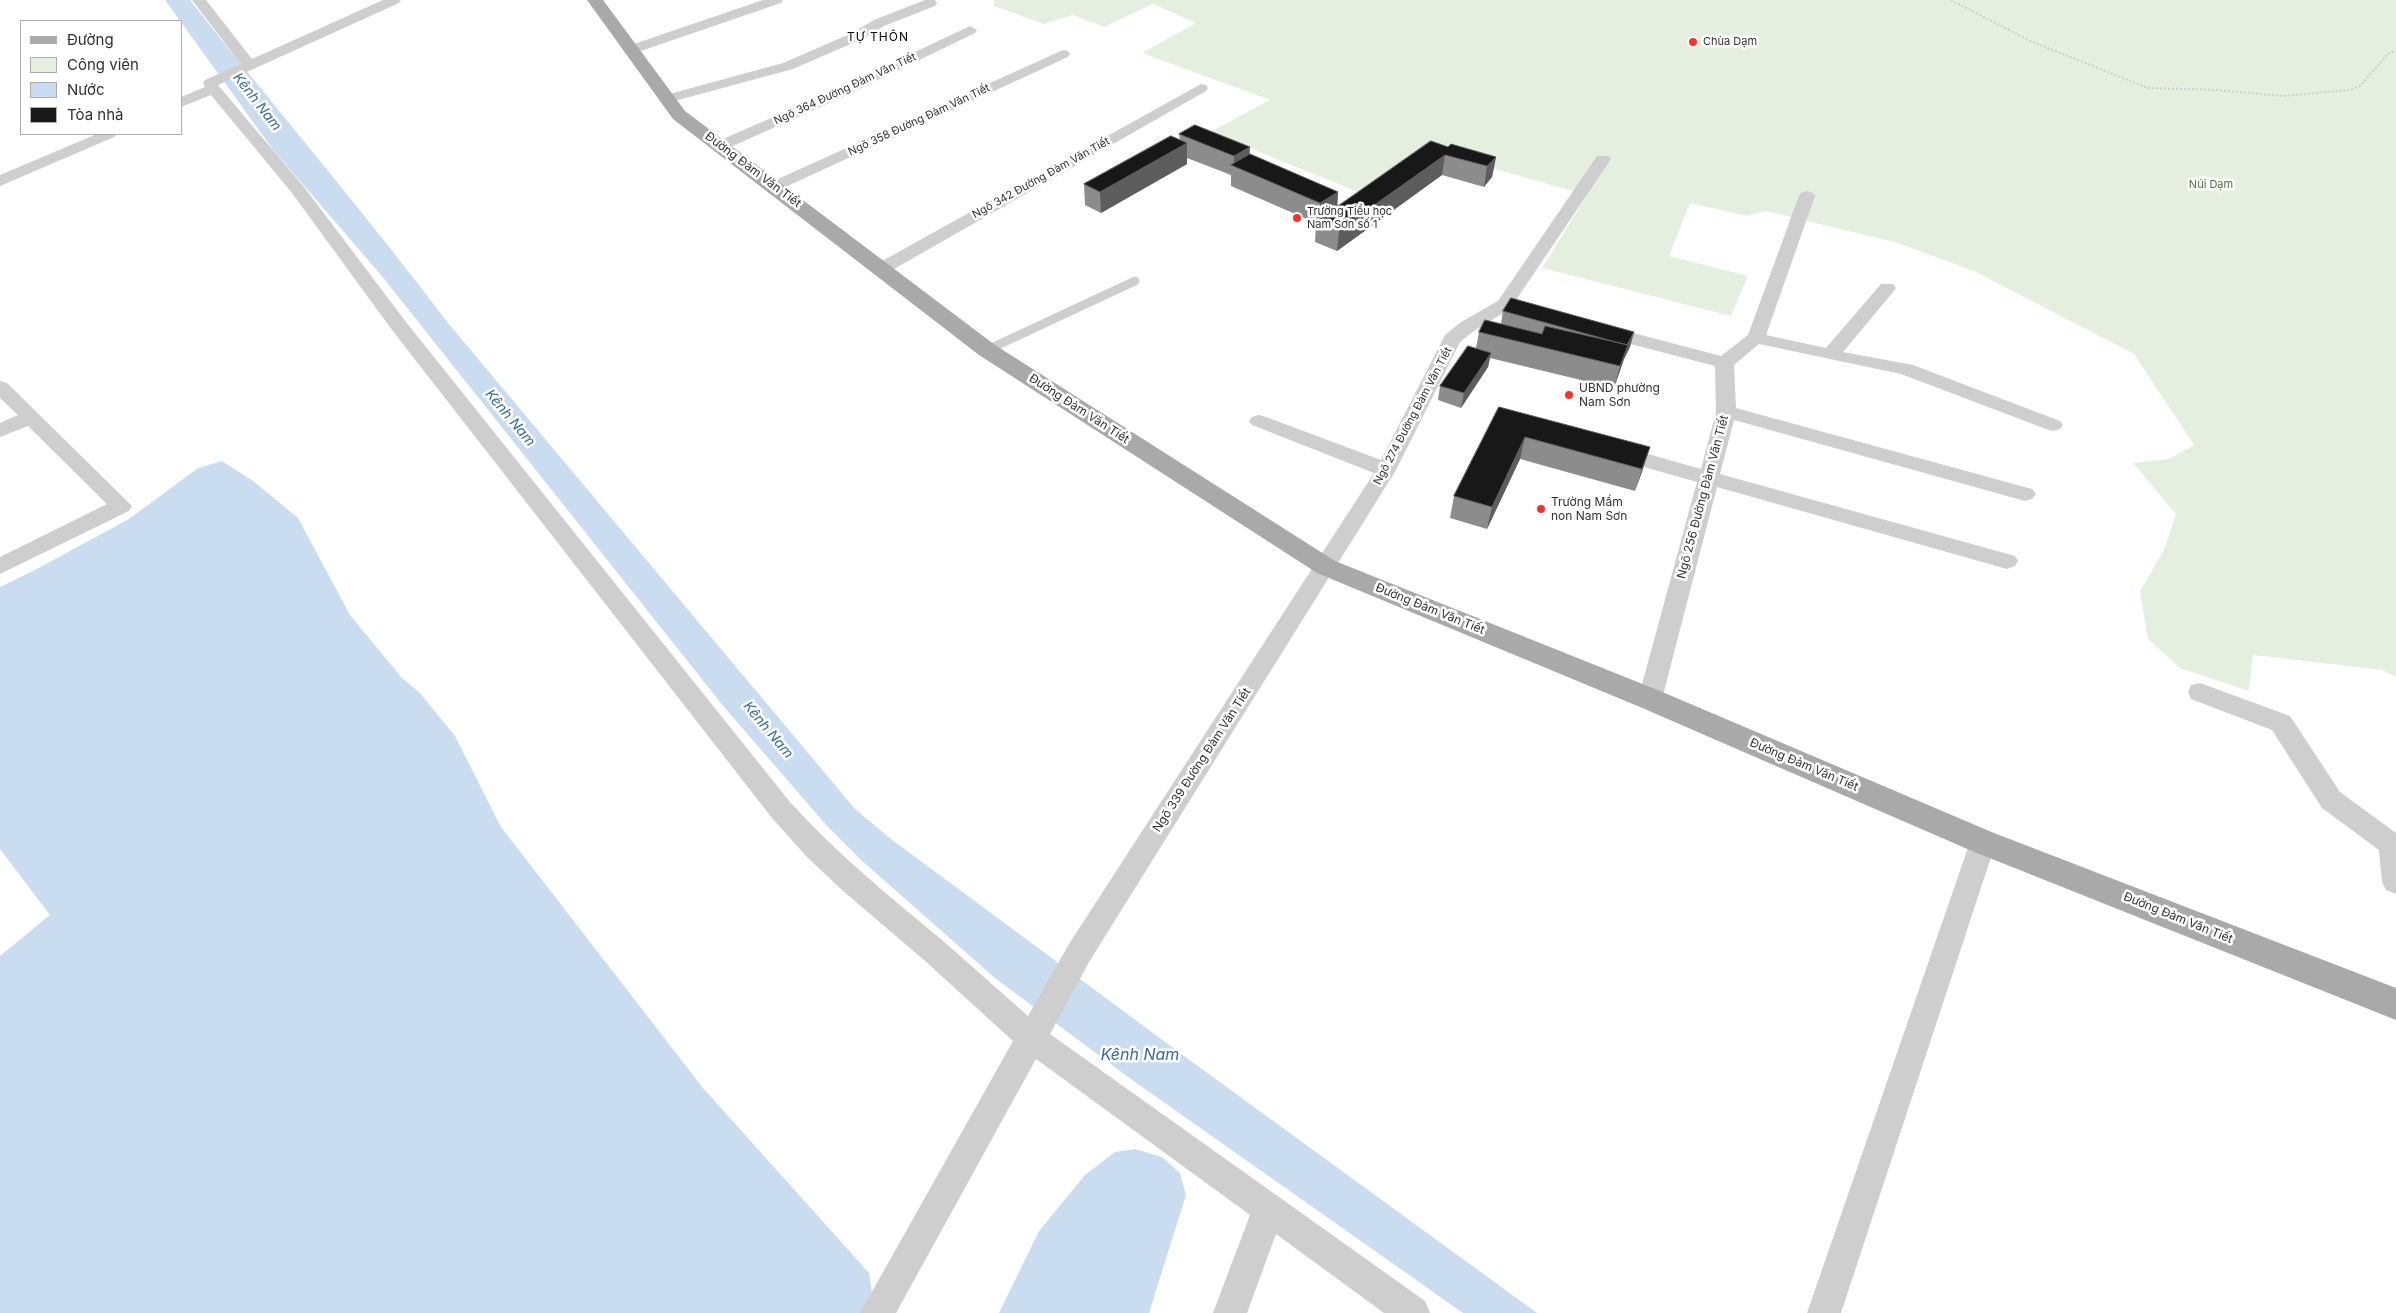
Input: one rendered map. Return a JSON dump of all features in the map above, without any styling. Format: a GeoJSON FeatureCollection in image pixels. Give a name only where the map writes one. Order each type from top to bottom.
{"type":"FeatureCollection","features":[{"type":"Feature","properties":{"kind":"main road","name":"Đường Đàm Văn Tiết"},"geometry":{"type":"LineString","coordinates":[[596,0],[630,50],[679,115],[775,186],[987,350],[1326,567],[1650,699],[1983,842],[2396,1004]]}},
{"type":"Feature","properties":{"kind":"street"},"geometry":{"type":"LineString","coordinates":[[199,0],[249,65]]}},
{"type":"Feature","properties":{"kind":"street"},"geometry":{"type":"LineString","coordinates":[[182,101],[249,65],[394,0]]}},
{"type":"Feature","properties":{"kind":"street"},"geometry":{"type":"LineString","coordinates":[[630,50],[776,0]]}},
{"type":"Feature","properties":{"kind":"street"},"geometry":{"type":"LineString","coordinates":[[667,99],[788,66],[857,36],[879,23],[930,3]]}},
{"type":"Feature","properties":{"kind":"street","name":"Ngõ 364 Đường Đàm Văn Tiết"},"geometry":{"type":"LineString","coordinates":[[720,146],[840,93],[970,30]]}},
{"type":"Feature","properties":{"kind":"street","name":"Ngõ 358 Đường Đàm Văn Tiết"},"geometry":{"type":"LineString","coordinates":[[775,186],[1063,54]]}},
{"type":"Feature","properties":{"kind":"street"},"geometry":{"type":"LineString","coordinates":[[212,86],[298,190],[399,326],[782,810],[815,848],[1031,1038],[1413,1313]]}},
{"type":"Feature","properties":{"kind":"street","name":"Ngõ 342 Đường Đàm Văn Tiết"},"geometry":{"type":"LineString","coordinates":[[881,269],[1201,88]]}},
{"type":"Feature","properties":{"kind":"street"},"geometry":{"type":"LineString","coordinates":[[0,181],[107,135]]}},
{"type":"Feature","properties":{"kind":"street","name":"Ngõ 274 Đường Đàm Văn Tiết"},"geometry":{"type":"LineString","coordinates":[[1326,567],[1386,470],[1452,339],[1468,326],[1504,305],[1603,159]]}},
{"type":"Feature","properties":{"kind":"street"},"geometry":{"type":"LineString","coordinates":[[1590,328],[1724,363],[1756,338],[1807,196]]}},
{"type":"Feature","properties":{"kind":"street"},"geometry":{"type":"LineString","coordinates":[[1830,355],[1887,288]]}},
{"type":"Feature","properties":{"kind":"street"},"geometry":{"type":"LineString","coordinates":[[1504,305],[1524,310]]}},
{"type":"Feature","properties":{"kind":"street"},"geometry":{"type":"LineString","coordinates":[[1756,338],[1830,355],[1906,369],[2053,424]]}},
{"type":"Feature","properties":{"kind":"street","name":"Ngõ 256 Đường Đàm Văn Tiết"},"geometry":{"type":"LineString","coordinates":[[1650,699],[1726,412],[1724,363]]}},
{"type":"Feature","properties":{"kind":"street"},"geometry":{"type":"LineString","coordinates":[[0,387],[121,506],[0,566]]}},
{"type":"Feature","properties":{"kind":"street"},"geometry":{"type":"LineString","coordinates":[[1726,412],[2025,494]]}},
{"type":"Feature","properties":{"kind":"street"},"geometry":{"type":"LineString","coordinates":[[0,431],[31,417]]}},
{"type":"Feature","properties":{"kind":"street"},"geometry":{"type":"LineString","coordinates":[[1259,420],[1386,470]]}},
{"type":"Feature","properties":{"kind":"street"},"geometry":{"type":"LineString","coordinates":[[1596,446],[2006,561]]}},
{"type":"Feature","properties":{"kind":"street","name":"Ngõ 339 Đường Đàm Văn Tiết"},"geometry":{"type":"LineString","coordinates":[[877,1313],[1079,953],[1326,567]]}},
{"type":"Feature","properties":{"kind":"street"},"geometry":{"type":"LineString","coordinates":[[2200,692],[2281,723],[2331,800],[2392,844],[2396,882]]}},
{"type":"Feature","properties":{"kind":"street"},"geometry":{"type":"LineString","coordinates":[[1824,1313],[1983,842]]}},
{"type":"Feature","properties":{"kind":"street"},"geometry":{"type":"LineString","coordinates":[[1230,1313],[1269,1208]]}},
{"type":"Feature","properties":{"kind":"lane"},"geometry":{"type":"LineString","coordinates":[[987,350],[1135,281]]}},
{"type":"Feature","properties":{"kind":"path"},"geometry":{"type":"LineString","coordinates":[[1951,0],[2030,41],[2148,88],[2217,90],[2282,96],[2349,90],[2360,86],[2389,53],[2396,51]]}},
{"type":"Feature","properties":{"kind":"green space","name":"Núi Dạm"},"geometry":{"type":"Polygon","coordinates":[[[994,0],[2396,0],[2396,677],[2382,670],[2253,655],[2249,691],[2180,668],[2148,639],[2140,591],[2164,550],[2176,514],[2133,463],[2169,459],[2194,445],[2134,354],[1976,272],[1898,243],[1766,211],[1746,216],[1690,203],[1669,256],[1748,276],[1731,316],[1542,268],[1587,195],[1431,151],[1363,194],[1210,132],[1270,100],[1142,53],[1196,23],[1153,4],[1104,27],[1073,15],[1044,24],[994,6],[994,0]]]}},
{"type":"Feature","properties":{"kind":"water","name":"Kênh Nam"},"geometry":{"type":"Polygon","coordinates":[[[165,0],[190,0],[385,241],[448,323],[855,809],[891,839],[1184,1056],[1537,1313],[1463,1313],[1128,1077],[995,978],[861,860],[828,827],[724,707],[381,275],[274,151],[182,24],[182,20],[179,20],[165,0]]]}},
{"type":"Feature","properties":{"kind":"water"},"geometry":{"type":"Polygon","coordinates":[[[222,461],[253,481],[298,518],[350,615],[402,678],[419,692],[455,736],[501,827],[703,1088],[869,1273],[872,1293],[861,1313],[0,1313],[0,956],[50,915],[0,849],[0,587],[129,519],[198,468],[222,461]]]}},
{"type":"Feature","properties":{"kind":"water"},"geometry":{"type":"Polygon","coordinates":[[[1135,1149],[1162,1157],[1180,1173],[1186,1195],[1149,1313],[999,1313],[1039,1231],[1085,1175],[1115,1152],[1135,1149]]]}},
{"type":"Feature","properties":{"kind":"building"},"geometry":{"type":"Polygon","coordinates":[[[1195,125],[1250,147],[1234,156],[1179,134],[1195,125]]]}},
{"type":"Feature","properties":{"kind":"building"},"geometry":{"type":"Polygon","coordinates":[[[1171,136],[1187,143],[1100,192],[1084,184],[1171,136]]]}},
{"type":"Feature","properties":{"kind":"building"},"geometry":{"type":"Polygon","coordinates":[[[1431,141],[1448,147],[1451,144],[1496,157],[1487,166],[1445,155],[1339,230],[1317,221],[1431,141]]]}},
{"type":"Feature","properties":{"kind":"building"},"geometry":{"type":"Polygon","coordinates":[[[1250,154],[1338,192],[1320,203],[1231,165],[1250,154]]]}},
{"type":"Feature","properties":{"kind":"building"},"geometry":{"type":"Polygon","coordinates":[[[1511,298],[1634,332],[1627,345],[1503,311],[1511,298]]]}},
{"type":"Feature","properties":{"kind":"building"},"geometry":{"type":"Polygon","coordinates":[[[1485,320],[1542,334],[1545,326],[1628,345],[1620,366],[1479,332],[1485,320]]]}},
{"type":"Feature","properties":{"kind":"building"},"geometry":{"type":"Polygon","coordinates":[[[1468,346],[1491,353],[1464,393],[1440,386],[1468,346]]]}},
{"type":"Feature","properties":{"kind":"building"},"geometry":{"type":"Polygon","coordinates":[[[1499,407],[1650,447],[1642,469],[1525,437],[1492,507],[1454,496],[1499,407]]]}},
{"type":"Feature","properties":{"kind":"place","name":"Chùa Dạm"},"geometry":{"type":"Point","coordinates":[1693,42]}},
{"type":"Feature","properties":{"kind":"place","name":"Trường Tiểu học Nam Sơn số 1"},"geometry":{"type":"Point","coordinates":[1297,218]}},
{"type":"Feature","properties":{"kind":"place","name":"UBND phường Nam Sơn"},"geometry":{"type":"Point","coordinates":[1569,395]}},
{"type":"Feature","properties":{"kind":"place","name":"Trường Mầm non Nam Sơn"},"geometry":{"type":"Point","coordinates":[1541,509]}},
{"type":"Feature","properties":{"kind":"district","name":"TỰ THÔN"},"geometry":{"type":"Point","coordinates":[878,37]}}]}
